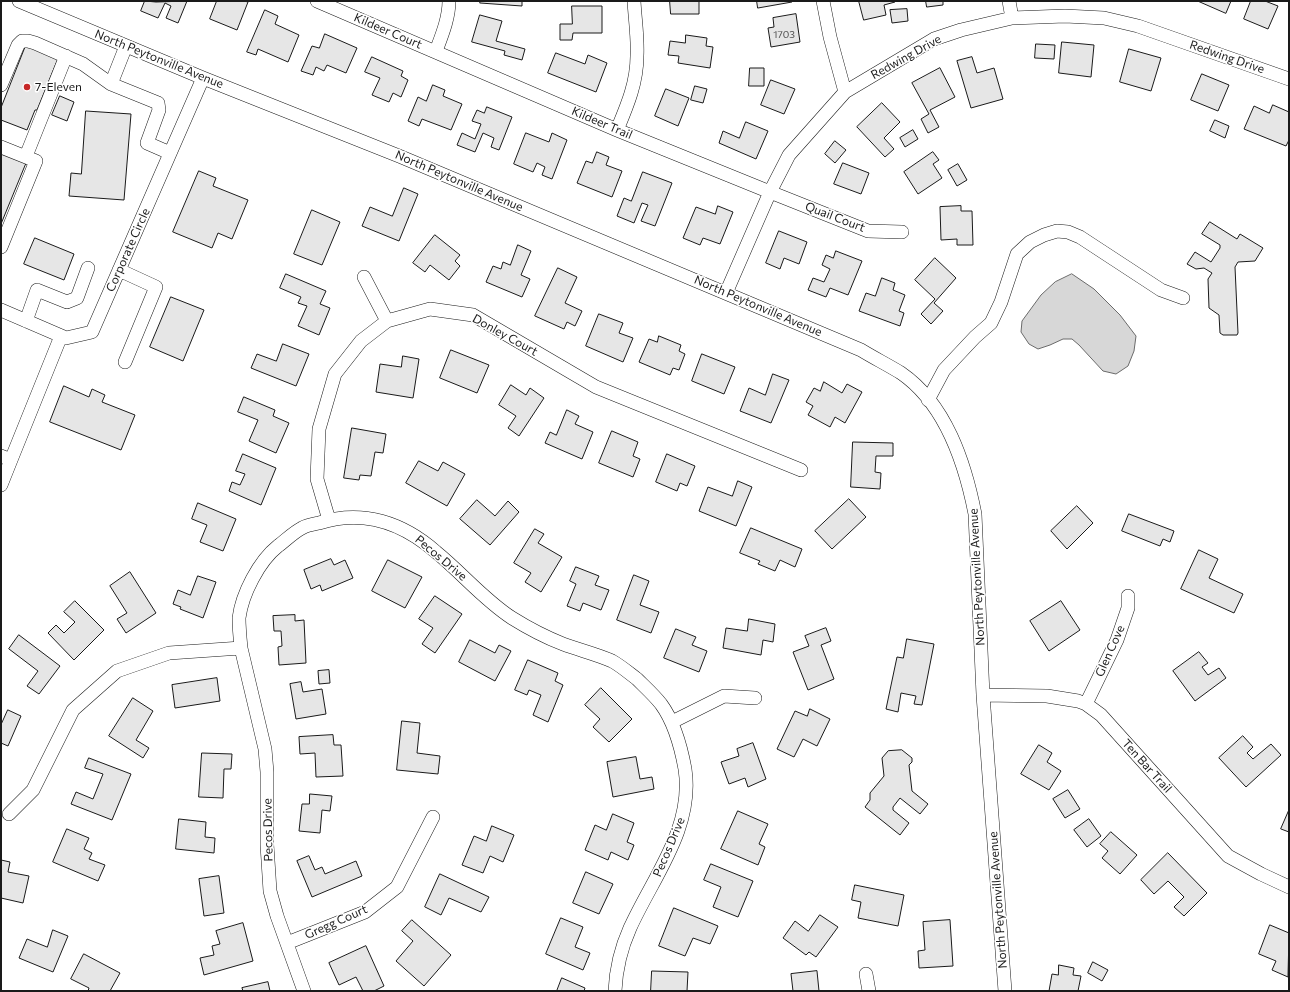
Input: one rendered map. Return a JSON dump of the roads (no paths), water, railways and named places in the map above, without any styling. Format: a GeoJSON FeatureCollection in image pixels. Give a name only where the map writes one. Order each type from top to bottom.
{"type":"FeatureCollection","features":[{"type":"Feature","properties":{"kind":"street","name":"North Peytonville Avenue"},"geometry":{"type":"LineString","coordinates":[[19,1],[203,78],[399,156],[726,292],[861,350],[901,374],[918,388],[944,421],[960,459],[974,508],[984,695],[1005,991]]}},
{"type":"Feature","properties":{"kind":"street","name":"Kildeer Court"},"geometry":{"type":"LineString","coordinates":[[317,1],[436,51]]}},
{"type":"Feature","properties":{"kind":"street"},"geometry":{"type":"LineString","coordinates":[[436,51],[445,28],[449,1]]}},
{"type":"Feature","properties":{"kind":"street"},"geometry":{"type":"LineString","coordinates":[[616,130],[630,99],[638,57],[634,1]]}},
{"type":"Feature","properties":{"kind":"street"},"geometry":{"type":"LineString","coordinates":[[823,1],[830,37],[846,92]]}},
{"type":"Feature","properties":{"kind":"street"},"geometry":{"type":"LineString","coordinates":[[1009,1],[1012,18]]}},
{"type":"Feature","properties":{"kind":"street","name":"Redwing Drive"},"geometry":{"type":"LineString","coordinates":[[726,292],[770,192],[790,155],[846,92],[934,39],[961,30],[1012,18],[1065,16],[1104,18],[1138,26],[1289,79]]}},
{"type":"Feature","properties":{"kind":"street"},"geometry":{"type":"LineString","coordinates":[[1,85],[18,45],[22,41],[35,43],[83,64],[111,84],[158,103],[159,110],[147,143],[170,153]]}},
{"type":"Feature","properties":{"kind":"street"},"geometry":{"type":"LineString","coordinates":[[111,84],[126,46]]}},
{"type":"Feature","properties":{"kind":"street","name":"Kildeer Trail"},"geometry":{"type":"LineString","coordinates":[[436,51],[616,130],[770,192]]}},
{"type":"Feature","properties":{"kind":"street"},"geometry":{"type":"LineString","coordinates":[[26,156],[66,56]]}},
{"type":"Feature","properties":{"kind":"street","name":"Corporate Circle"},"geometry":{"type":"LineString","coordinates":[[1,310],[66,338],[92,332],[203,78]]}},
{"type":"Feature","properties":{"kind":"street"},"geometry":{"type":"LineString","coordinates":[[1,147],[36,160],[1,247]]}},
{"type":"Feature","properties":{"kind":"street","name":"Quail Court"},"geometry":{"type":"LineString","coordinates":[[770,192],[868,231],[902,232]]}},
{"type":"Feature","properties":{"kind":"street"},"geometry":{"type":"LineString","coordinates":[[928,400],[944,370],[975,337],[991,323],[1002,302],[1017,254],[1030,242],[1044,235],[1057,231],[1068,232],[1080,237],[1161,290],[1183,298]]}},
{"type":"Feature","properties":{"kind":"street"},"geometry":{"type":"LineString","coordinates":[[26,321],[37,290],[67,302],[77,298],[88,268]]}},
{"type":"Feature","properties":{"kind":"street"},"geometry":{"type":"LineString","coordinates":[[119,270],[156,287],[126,362]]}},
{"type":"Feature","properties":{"kind":"street"},"geometry":{"type":"LineString","coordinates":[[364,277],[387,321]]}},
{"type":"Feature","properties":{"kind":"street","name":"Donley Court"},"geometry":{"type":"LineString","coordinates":[[329,520],[317,479],[319,429],[335,374],[361,340],[387,321],[430,309],[472,315],[596,387],[801,470]]}},
{"type":"Feature","properties":{"kind":"street"},"geometry":{"type":"LineString","coordinates":[[1,485],[6,458],[61,336]]}},
{"type":"Feature","properties":{"kind":"street","name":"Pecos Drive"},"geometry":{"type":"LineString","coordinates":[[304,991],[277,916],[270,891],[267,845],[267,772],[265,749],[241,648],[239,632],[240,616],[244,599],[254,576],[272,551],[302,528],[329,520],[349,517],[365,518],[387,523],[410,532],[436,551],[489,600],[526,627],[562,643],[613,662],[628,671],[651,692],[662,705],[672,722],[678,738],[685,771],[685,806],[681,824],[666,861],[630,928],[616,973],[615,991]]}},
{"type":"Feature","properties":{"kind":"street","name":"Glen Cove"},"geometry":{"type":"LineString","coordinates":[[1086,704],[1117,640],[1128,608],[1128,596]]}},
{"type":"Feature","properties":{"kind":"street"},"geometry":{"type":"LineString","coordinates":[[9,814],[33,790],[73,710],[117,671],[169,653],[241,648]]}},
{"type":"Feature","properties":{"kind":"street","name":"Ten Bar Trail"},"geometry":{"type":"LineString","coordinates":[[984,695],[1047,696],[1078,701],[1086,704],[1101,715],[1228,856],[1289,887]]}},
{"type":"Feature","properties":{"kind":"street"},"geometry":{"type":"LineString","coordinates":[[672,722],[724,696],[755,698]]}},
{"type":"Feature","properties":{"kind":"street","name":"Gregg Court"},"geometry":{"type":"LineString","coordinates":[[287,943],[365,912],[397,887],[433,817]]}},
{"type":"Feature","properties":{"kind":"street"},"geometry":{"type":"LineString","coordinates":[[866,974],[869,991]]}},
{"type":"Feature","properties":{"kind":"place","name":"7-Eleven"},"geometry":{"type":"Point","coordinates":[27,87]}}]}
